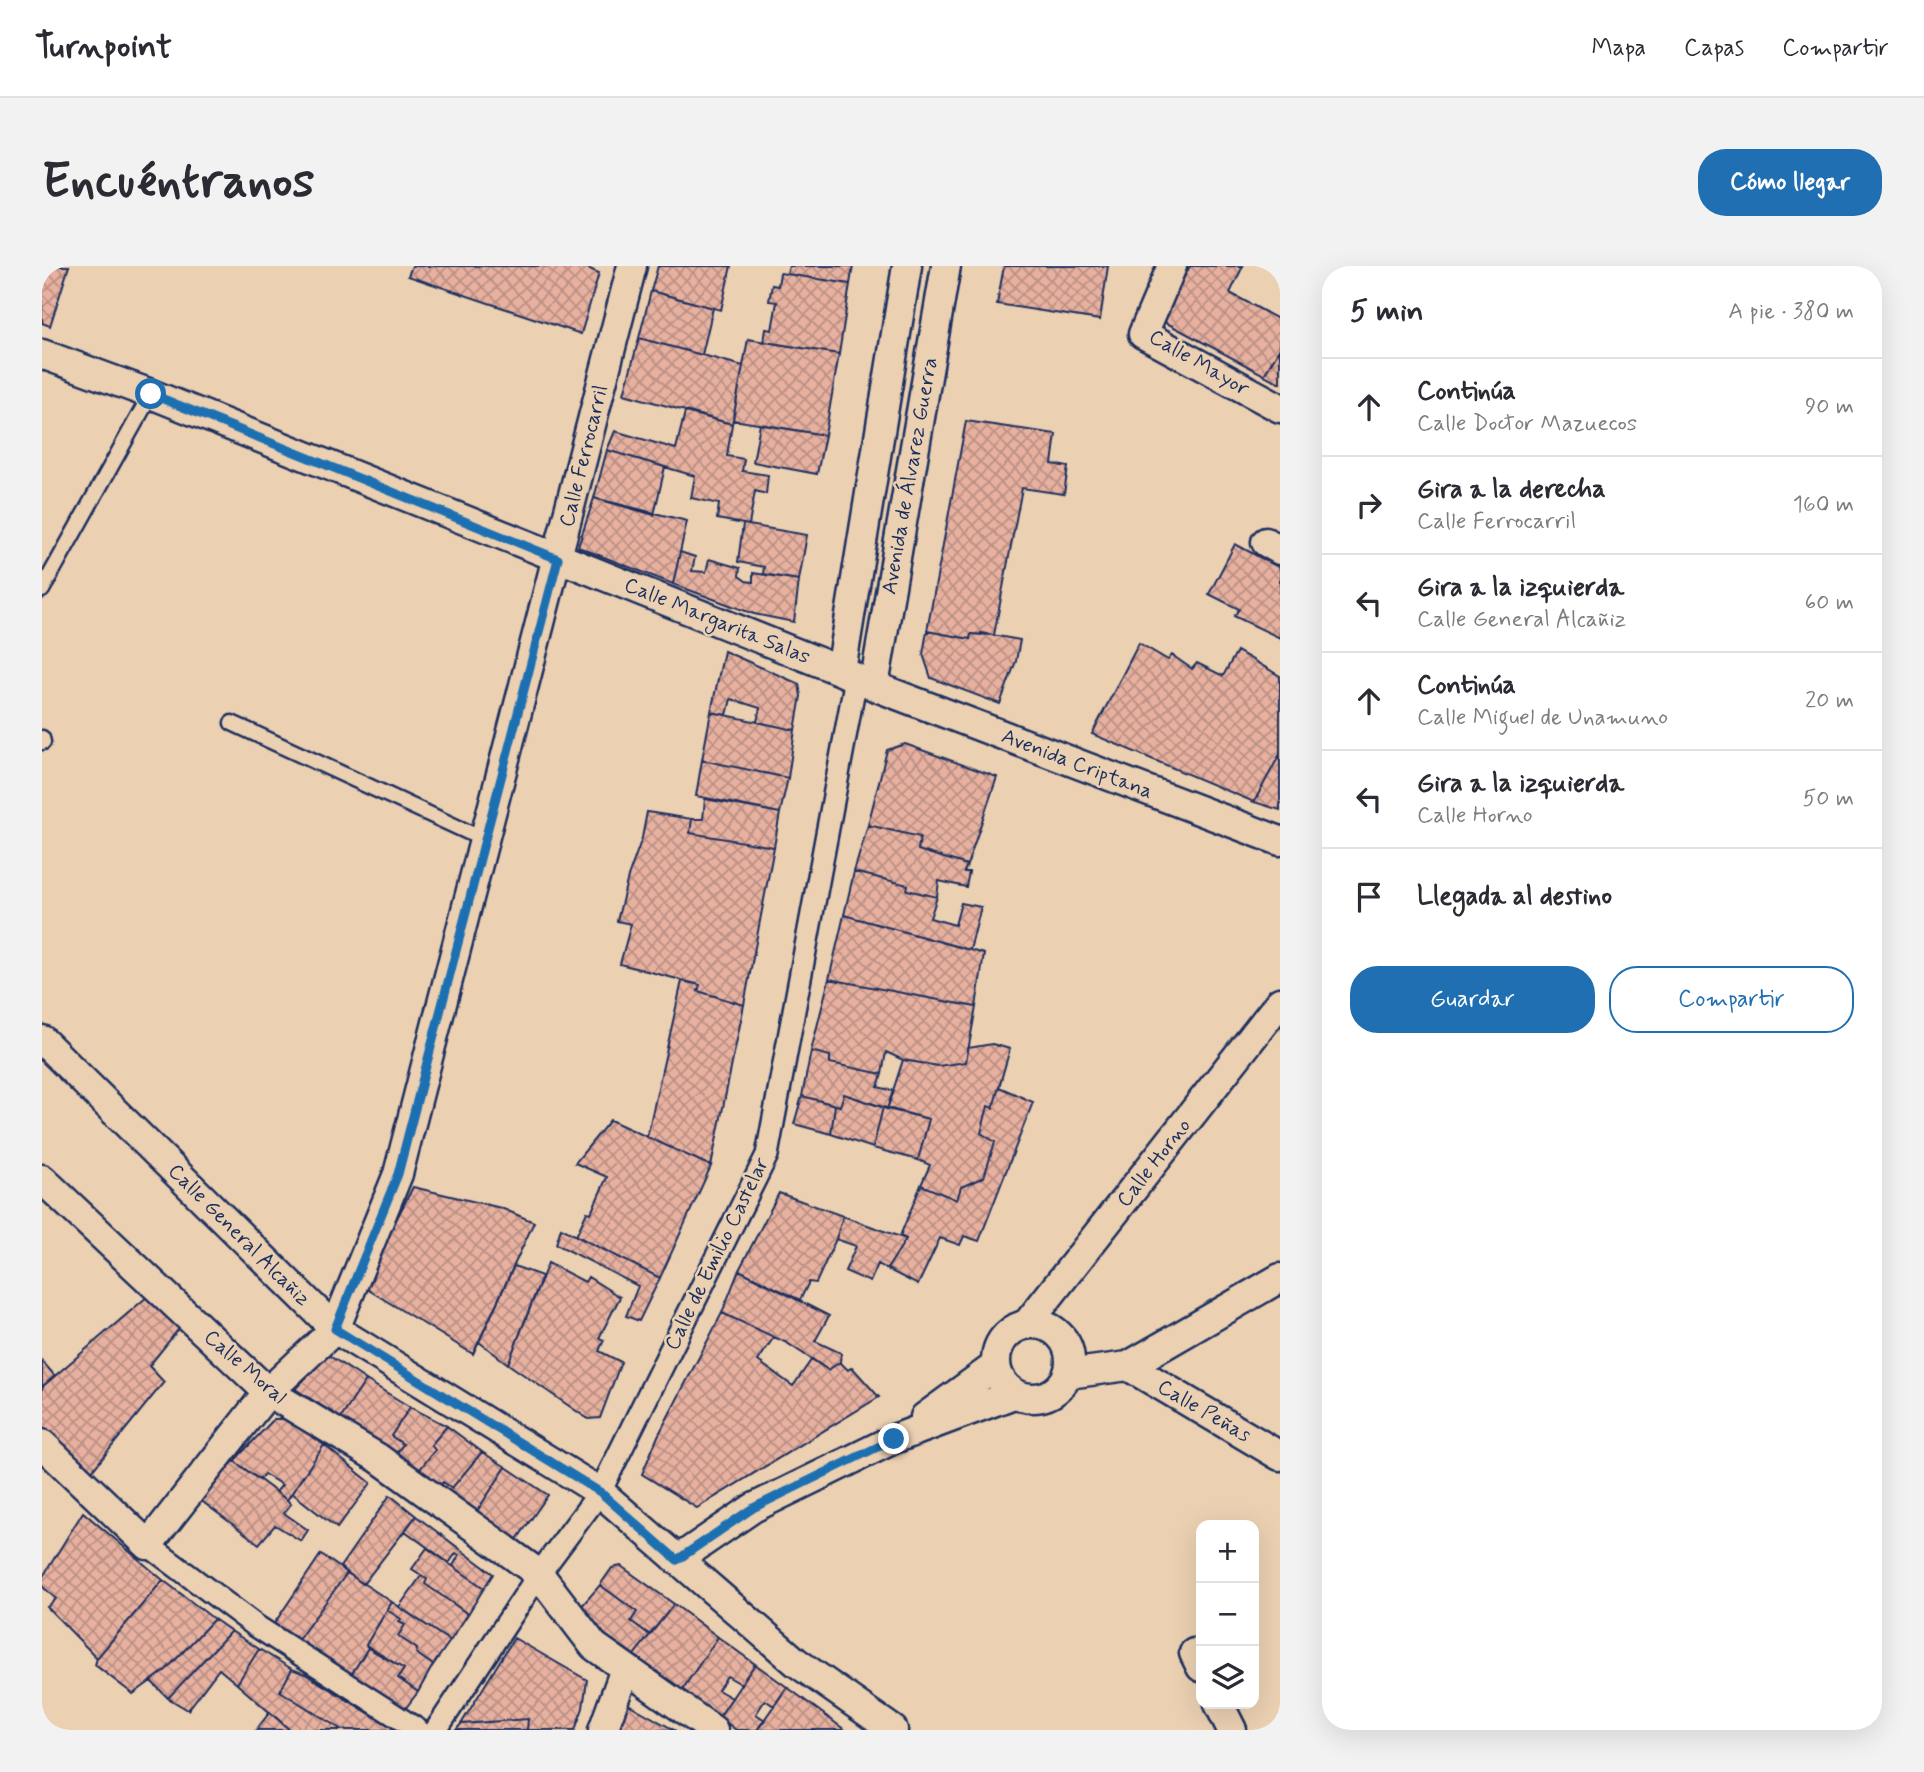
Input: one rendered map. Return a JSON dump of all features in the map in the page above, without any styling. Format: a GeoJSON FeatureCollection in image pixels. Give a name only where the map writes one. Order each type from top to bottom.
{"type":"FeatureCollection","features":[{"type":"Feature","properties":{"kind":"street","name":"Calle Ferrocarril"},"geometry":{"type":"LineString","coordinates":[[335,1329],[398,1174],[632,266]]}},
{"type":"Feature","properties":{"kind":"street","name":"Avenida de Álvarez Guerra"},"geometry":{"type":"LineString","coordinates":[[857,678],[907,266]]}},
{"type":"Feature","properties":{"kind":"street","name":"Avenida de Álvarez Guerra"},"geometry":{"type":"LineString","coordinates":[[857,678],[946,266]]}},
{"type":"Feature","properties":{"kind":"street","name":"Calle Mayor"},"geometry":{"type":"LineString","coordinates":[[1172,266],[1143,334],[1280,408]]}},
{"type":"Feature","properties":{"kind":"street","name":"Calle Margarita Salas"},"geometry":{"type":"LineString","coordinates":[[42,354],[151,394],[857,678]]}},
{"type":"Feature","properties":{"kind":"street","name":"Avenida Criptana"},"geometry":{"type":"LineString","coordinates":[[857,678],[1280,841]]}},
{"type":"Feature","properties":{"kind":"street","name":"Calle de Emilio Castelar"},"geometry":{"type":"LineString","coordinates":[[436,1730],[540,1574],[600,1492],[767,1155],[857,678]]}},
{"type":"Feature","properties":{"kind":"street","name":"Calle Horno"},"geometry":{"type":"LineString","coordinates":[[1027,1324],[1280,1002]]}},
{"type":"Feature","properties":{"kind":"street","name":"Calle General Alcañiz"},"geometry":{"type":"LineString","coordinates":[[42,1040],[335,1329],[600,1492],[796,1662],[892,1730]]}},
{"type":"Feature","properties":{"kind":"street","name":"Calle Moral"},"geometry":{"type":"LineString","coordinates":[[42,1179],[268,1392],[377,1458],[540,1574],[594,1646],[713,1730]]}},
{"type":"Feature","properties":{"kind":"street"},"geometry":{"type":"LineString","coordinates":[[1068,1374],[1128,1366],[1280,1278]]}},
{"type":"Feature","properties":{"kind":"street"},"geometry":{"type":"LineString","coordinates":[[1027,1324],[1040,1324],[1052,1329],[1062,1338],[1071,1362],[1062,1385],[1039,1398],[1014,1394],[998,1377],[995,1366],[999,1343],[1016,1327],[1027,1324]]}},
{"type":"Feature","properties":{"kind":"street"},"geometry":{"type":"LineString","coordinates":[[148,1545],[268,1392],[335,1329]]}},
{"type":"Feature","properties":{"kind":"street"},"geometry":{"type":"LineString","coordinates":[[894,1439],[995,1366]]}},
{"type":"Feature","properties":{"kind":"street","name":"Calle Peñas"},"geometry":{"type":"LineString","coordinates":[[1128,1366],[1280,1455]]}},
{"type":"Feature","properties":{"kind":"street"},"geometry":{"type":"LineString","coordinates":[[677,1560],[753,1508],[894,1439],[1014,1394]]}},
{"type":"Feature","properties":{"kind":"street"},"geometry":{"type":"LineString","coordinates":[[42,1444],[148,1545],[256,1626],[418,1730]]}},
{"type":"Feature","properties":{"kind":"street"},"geometry":{"type":"LineString","coordinates":[[603,1730],[625,1669]]}},
{"type":"Feature","properties":{"kind":"street"},"geometry":{"type":"LineString","coordinates":[[1222,1709],[1232,1730]]}},
{"type":"Feature","properties":{"kind":"lane"},"geometry":{"type":"LineString","coordinates":[[42,590],[151,394]]}},
{"type":"Feature","properties":{"kind":"lane"},"geometry":{"type":"LineString","coordinates":[[232,723],[485,840]]}},
{"type":"Feature","properties":{"kind":"building"},"geometry":{"type":"Polygon","coordinates":[[[42,266],[69,266],[50,326],[42,323],[42,266]]]}},
{"type":"Feature","properties":{"kind":"building"},"geometry":{"type":"Polygon","coordinates":[[[412,266],[583,266],[599,273],[581,334],[408,276],[412,266]]]}},
{"type":"Feature","properties":{"kind":"building"},"geometry":{"type":"Polygon","coordinates":[[[658,266],[731,266],[721,310],[651,291],[658,266]]]}},
{"type":"Feature","properties":{"kind":"building"},"geometry":{"type":"Polygon","coordinates":[[[789,266],[853,266],[850,284],[787,274],[789,266]]]}},
{"type":"Feature","properties":{"kind":"building"},"geometry":{"type":"Polygon","coordinates":[[[1004,266],[1108,266],[1100,320],[997,304],[1004,266]]]}},
{"type":"Feature","properties":{"kind":"building"},"geometry":{"type":"Polygon","coordinates":[[[1190,266],[1243,266],[1230,293],[1280,320],[1280,348],[1264,375],[1161,320],[1190,266]]]}},
{"type":"Feature","properties":{"kind":"building"},"geometry":{"type":"Polygon","coordinates":[[[780,273],[850,284],[839,354],[764,342],[766,329],[772,330],[777,302],[769,301],[772,285],[778,286],[780,273]]]}},
{"type":"Feature","properties":{"kind":"building"},"geometry":{"type":"Polygon","coordinates":[[[651,291],[713,308],[702,355],[639,338],[651,291]]]}},
{"type":"Feature","properties":{"kind":"building"},"geometry":{"type":"Polygon","coordinates":[[[639,338],[743,366],[732,424],[624,394],[639,338]]]}},
{"type":"Feature","properties":{"kind":"building"},"geometry":{"type":"Polygon","coordinates":[[[748,339],[839,354],[825,435],[733,420],[748,339]]]}},
{"type":"Feature","properties":{"kind":"building"},"geometry":{"type":"Polygon","coordinates":[[[1280,348],[1280,383],[1264,375],[1280,348]]]}},
{"type":"Feature","properties":{"kind":"building"},"geometry":{"type":"Polygon","coordinates":[[[685,412],[732,424],[727,456],[744,459],[742,471],[768,475],[766,494],[755,491],[749,525],[717,519],[719,504],[691,498],[695,476],[607,450],[615,431],[676,449],[685,412]]]}},
{"type":"Feature","properties":{"kind":"building"},"geometry":{"type":"Polygon","coordinates":[[[966,421],[1056,434],[1052,464],[1068,467],[1064,494],[1022,488],[994,635],[971,634],[970,639],[927,631],[966,421]]]}},
{"type":"Feature","properties":{"kind":"building"},"geometry":{"type":"Polygon","coordinates":[[[760,424],[825,435],[817,474],[753,462],[760,424]]]}},
{"type":"Feature","properties":{"kind":"building"},"geometry":{"type":"Polygon","coordinates":[[[607,450],[665,467],[654,515],[594,498],[607,450]]]}},
{"type":"Feature","properties":{"kind":"building"},"geometry":{"type":"Polygon","coordinates":[[[594,498],[687,521],[673,584],[578,547],[594,498]]]}},
{"type":"Feature","properties":{"kind":"building"},"geometry":{"type":"Polygon","coordinates":[[[743,524],[807,535],[799,580],[763,574],[764,567],[738,562],[743,524]]]}},
{"type":"Feature","properties":{"kind":"building"},"geometry":{"type":"Polygon","coordinates":[[[1235,544],[1280,568],[1280,638],[1234,616],[1239,609],[1209,594],[1235,544]]]}},
{"type":"Feature","properties":{"kind":"building"},"geometry":{"type":"Polygon","coordinates":[[[680,552],[695,557],[692,571],[706,572],[709,559],[740,568],[739,576],[746,581],[753,582],[753,573],[799,580],[794,622],[754,614],[673,584],[680,552]]]}},
{"type":"Feature","properties":{"kind":"building"},"geometry":{"type":"Polygon","coordinates":[[[927,631],[970,639],[971,634],[981,633],[1020,640],[1016,661],[1000,704],[931,678],[923,654],[927,631]]]}},
{"type":"Feature","properties":{"kind":"building"},"geometry":{"type":"Polygon","coordinates":[[[1139,643],[1168,660],[1172,655],[1192,669],[1197,663],[1223,676],[1237,651],[1280,676],[1280,754],[1254,802],[1092,734],[1139,643]]]}},
{"type":"Feature","properties":{"kind":"building"},"geometry":{"type":"Polygon","coordinates":[[[724,651],[799,684],[801,696],[795,730],[757,722],[760,708],[731,699],[727,715],[711,712],[724,651]]]}},
{"type":"Feature","properties":{"kind":"building"},"geometry":{"type":"Polygon","coordinates":[[[711,712],[795,730],[788,778],[702,760],[711,712]]]}},
{"type":"Feature","properties":{"kind":"building"},"geometry":{"type":"Polygon","coordinates":[[[905,744],[997,777],[967,865],[918,850],[920,837],[868,825],[887,750],[905,744]]]}},
{"type":"Feature","properties":{"kind":"building"},"geometry":{"type":"Polygon","coordinates":[[[1280,754],[1280,810],[1254,802],[1280,754]]]}},
{"type":"Feature","properties":{"kind":"building"},"geometry":{"type":"Polygon","coordinates":[[[702,760],[788,778],[780,813],[696,796],[702,760]]]}},
{"type":"Feature","properties":{"kind":"building"},"geometry":{"type":"Polygon","coordinates":[[[705,799],[780,813],[774,847],[690,833],[692,819],[703,819],[705,799]]]}},
{"type":"Feature","properties":{"kind":"building"},"geometry":{"type":"Polygon","coordinates":[[[647,812],[692,819],[690,833],[774,847],[744,1005],[698,991],[700,985],[620,964],[631,924],[617,921],[647,812]]]}},
{"type":"Feature","properties":{"kind":"building"},"geometry":{"type":"Polygon","coordinates":[[[868,825],[920,837],[918,850],[967,865],[964,872],[969,872],[966,887],[939,881],[937,897],[907,890],[908,885],[854,872],[868,825]]]}},
{"type":"Feature","properties":{"kind":"building"},"geometry":{"type":"Polygon","coordinates":[[[854,872],[908,885],[907,890],[937,897],[930,918],[955,925],[961,903],[981,907],[970,950],[844,915],[854,872]]]}},
{"type":"Feature","properties":{"kind":"building"},"geometry":{"type":"Polygon","coordinates":[[[844,915],[984,954],[976,1007],[829,979],[844,915]]]}},
{"type":"Feature","properties":{"kind":"building"},"geometry":{"type":"Polygon","coordinates":[[[829,979],[976,1007],[966,1062],[938,1066],[903,1060],[886,1052],[882,1074],[830,1063],[830,1056],[811,1051],[829,979]]]}},
{"type":"Feature","properties":{"kind":"building"},"geometry":{"type":"Polygon","coordinates":[[[682,981],[700,985],[698,991],[744,1005],[711,1166],[647,1137],[682,981]]]}},
{"type":"Feature","properties":{"kind":"building"},"geometry":{"type":"Polygon","coordinates":[[[992,1044],[1010,1049],[993,1108],[988,1106],[981,1133],[995,1142],[984,1177],[961,1187],[957,1200],[921,1185],[930,1165],[918,1160],[929,1119],[887,1109],[903,1060],[938,1066],[966,1062],[968,1048],[992,1044]]]}},
{"type":"Feature","properties":{"kind":"building"},"geometry":{"type":"Polygon","coordinates":[[[811,1051],[830,1056],[830,1063],[882,1074],[878,1087],[894,1091],[887,1109],[844,1094],[840,1106],[802,1096],[811,1051]]]}},
{"type":"Feature","properties":{"kind":"building"},"geometry":{"type":"Polygon","coordinates":[[[999,1087],[1033,1102],[979,1241],[964,1236],[960,1245],[940,1238],[918,1285],[887,1269],[906,1239],[900,1236],[921,1185],[957,1200],[961,1187],[984,1177],[995,1142],[981,1133],[988,1106],[993,1108],[999,1087]]]}},
{"type":"Feature","properties":{"kind":"building"},"geometry":{"type":"Polygon","coordinates":[[[844,1094],[883,1107],[873,1148],[831,1134],[835,1105],[840,1106],[844,1094]]]}},
{"type":"Feature","properties":{"kind":"building"},"geometry":{"type":"Polygon","coordinates":[[[802,1096],[835,1105],[831,1134],[794,1124],[802,1096]]]}},
{"type":"Feature","properties":{"kind":"building"},"geometry":{"type":"Polygon","coordinates":[[[883,1107],[929,1119],[918,1160],[873,1148],[883,1107]]]}},
{"type":"Feature","properties":{"kind":"building"},"geometry":{"type":"Polygon","coordinates":[[[610,1120],[711,1166],[660,1278],[576,1236],[587,1212],[591,1213],[607,1177],[575,1163],[610,1120]]]}},
{"type":"Feature","properties":{"kind":"building"},"geometry":{"type":"Polygon","coordinates":[[[413,1187],[501,1208],[534,1222],[473,1354],[362,1286],[413,1187]]]}},
{"type":"Feature","properties":{"kind":"building"},"geometry":{"type":"Polygon","coordinates":[[[779,1193],[843,1216],[836,1239],[816,1283],[809,1282],[800,1300],[739,1270],[779,1193]]]}},
{"type":"Feature","properties":{"kind":"building"},"geometry":{"type":"Polygon","coordinates":[[[843,1216],[906,1239],[887,1269],[878,1264],[870,1282],[845,1271],[856,1246],[836,1239],[843,1216]]]}},
{"type":"Feature","properties":{"kind":"building"},"geometry":{"type":"Polygon","coordinates":[[[561,1228],[660,1278],[639,1321],[626,1316],[638,1286],[556,1244],[561,1228]]]}},
{"type":"Feature","properties":{"kind":"building"},"geometry":{"type":"Polygon","coordinates":[[[548,1263],[585,1282],[588,1277],[620,1297],[599,1338],[604,1340],[599,1351],[621,1362],[600,1418],[588,1419],[508,1364],[548,1263]]]}},
{"type":"Feature","properties":{"kind":"building"},"geometry":{"type":"Polygon","coordinates":[[[514,1266],[542,1276],[508,1364],[479,1342],[514,1266]]]}},
{"type":"Feature","properties":{"kind":"building"},"geometry":{"type":"Polygon","coordinates":[[[739,1270],[829,1316],[815,1341],[841,1353],[840,1362],[828,1370],[787,1343],[722,1313],[739,1270]]]}},
{"type":"Feature","properties":{"kind":"building"},"geometry":{"type":"Polygon","coordinates":[[[148,1296],[182,1325],[149,1366],[164,1382],[88,1476],[42,1431],[42,1387],[148,1296]]]}},
{"type":"Feature","properties":{"kind":"building"},"geometry":{"type":"Polygon","coordinates":[[[722,1313],[774,1337],[758,1361],[793,1386],[812,1359],[828,1370],[840,1362],[848,1370],[852,1367],[879,1397],[697,1508],[642,1474],[658,1436],[722,1313]]]}},
{"type":"Feature","properties":{"kind":"building"},"geometry":{"type":"Polygon","coordinates":[[[328,1355],[366,1380],[341,1418],[295,1389],[328,1355]]]}},
{"type":"Feature","properties":{"kind":"building"},"geometry":{"type":"Polygon","coordinates":[[[42,1361],[55,1376],[42,1387],[42,1361]]]}},
{"type":"Feature","properties":{"kind":"building"},"geometry":{"type":"Polygon","coordinates":[[[366,1380],[410,1407],[391,1436],[403,1444],[393,1459],[341,1418],[366,1380]]]}},
{"type":"Feature","properties":{"kind":"building"},"geometry":{"type":"Polygon","coordinates":[[[410,1407],[447,1426],[431,1445],[435,1450],[416,1474],[393,1459],[403,1444],[391,1436],[410,1407]]]}},
{"type":"Feature","properties":{"kind":"building"},"geometry":{"type":"Polygon","coordinates":[[[274,1419],[289,1419],[324,1445],[287,1500],[276,1492],[282,1485],[264,1474],[259,1480],[234,1461],[274,1419]]]}},
{"type":"Feature","properties":{"kind":"building"},"geometry":{"type":"Polygon","coordinates":[[[447,1426],[482,1452],[452,1488],[443,1482],[436,1490],[416,1474],[435,1450],[431,1445],[447,1426]]]}},
{"type":"Feature","properties":{"kind":"building"},"geometry":{"type":"Polygon","coordinates":[[[324,1445],[371,1483],[337,1528],[292,1493],[324,1445]]]}},
{"type":"Feature","properties":{"kind":"building"},"geometry":{"type":"Polygon","coordinates":[[[482,1452],[506,1467],[473,1517],[436,1490],[443,1482],[452,1488],[482,1452]]]}},
{"type":"Feature","properties":{"kind":"building"},"geometry":{"type":"Polygon","coordinates":[[[234,1461],[291,1504],[284,1513],[308,1530],[301,1541],[275,1525],[259,1544],[199,1499],[234,1461]]]}},
{"type":"Feature","properties":{"kind":"building"},"geometry":{"type":"Polygon","coordinates":[[[506,1467],[548,1495],[511,1548],[473,1517],[506,1467]]]}},
{"type":"Feature","properties":{"kind":"building"},"geometry":{"type":"Polygon","coordinates":[[[390,1495],[416,1516],[363,1584],[340,1567],[390,1495]]]}},
{"type":"Feature","properties":{"kind":"building"},"geometry":{"type":"Polygon","coordinates":[[[83,1512],[163,1580],[97,1658],[47,1607],[56,1599],[42,1586],[42,1578],[83,1512]]]}},
{"type":"Feature","properties":{"kind":"building"},"geometry":{"type":"Polygon","coordinates":[[[416,1516],[493,1574],[484,1588],[453,1566],[459,1555],[456,1553],[449,1563],[405,1531],[416,1516]]]}},
{"type":"Feature","properties":{"kind":"building"},"geometry":{"type":"Polygon","coordinates":[[[427,1548],[484,1588],[468,1614],[425,1584],[427,1579],[412,1569],[427,1548]]]}},
{"type":"Feature","properties":{"kind":"building"},"geometry":{"type":"Polygon","coordinates":[[[321,1554],[347,1573],[298,1640],[274,1624],[321,1554]]]}},
{"type":"Feature","properties":{"kind":"building"},"geometry":{"type":"Polygon","coordinates":[[[621,1566],[674,1604],[650,1635],[631,1621],[637,1612],[600,1585],[612,1568],[621,1566]]]}},
{"type":"Feature","properties":{"kind":"building"},"geometry":{"type":"Polygon","coordinates":[[[347,1573],[392,1602],[351,1675],[298,1640],[347,1573]]]}},
{"type":"Feature","properties":{"kind":"building"},"geometry":{"type":"Polygon","coordinates":[[[421,1576],[427,1579],[425,1584],[468,1614],[450,1641],[399,1607],[421,1576]]]}},
{"type":"Feature","properties":{"kind":"building"},"geometry":{"type":"Polygon","coordinates":[[[163,1580],[214,1619],[166,1670],[133,1694],[95,1665],[97,1658],[163,1580]]]}},
{"type":"Feature","properties":{"kind":"building"},"geometry":{"type":"Polygon","coordinates":[[[600,1585],[637,1612],[631,1621],[650,1635],[634,1655],[581,1618],[579,1609],[600,1585]]]}},
{"type":"Feature","properties":{"kind":"building"},"geometry":{"type":"Polygon","coordinates":[[[392,1602],[450,1641],[433,1665],[416,1653],[417,1649],[398,1636],[405,1625],[387,1610],[392,1602]]]}},
{"type":"Feature","properties":{"kind":"building"},"geometry":{"type":"Polygon","coordinates":[[[674,1604],[718,1637],[682,1690],[634,1655],[674,1604]]]}},
{"type":"Feature","properties":{"kind":"building"},"geometry":{"type":"Polygon","coordinates":[[[387,1610],[405,1625],[398,1636],[417,1649],[416,1653],[433,1665],[418,1692],[398,1678],[404,1669],[366,1645],[387,1610]]]}},
{"type":"Feature","properties":{"kind":"building"},"geometry":{"type":"Polygon","coordinates":[[[214,1619],[231,1631],[168,1698],[151,1681],[166,1670],[214,1619]]]}},
{"type":"Feature","properties":{"kind":"building"},"geometry":{"type":"Polygon","coordinates":[[[231,1631],[259,1649],[237,1684],[219,1669],[188,1710],[168,1698],[231,1631]]]}},
{"type":"Feature","properties":{"kind":"building"},"geometry":{"type":"Polygon","coordinates":[[[718,1637],[755,1664],[741,1684],[727,1676],[718,1690],[732,1698],[719,1717],[682,1690],[718,1637]]]}},
{"type":"Feature","properties":{"kind":"building"},"geometry":{"type":"Polygon","coordinates":[[[514,1638],[587,1680],[583,1708],[575,1730],[527,1730],[528,1719],[461,1724],[514,1638]]]}},
{"type":"Feature","properties":{"kind":"building"},"geometry":{"type":"Polygon","coordinates":[[[368,1648],[404,1669],[398,1678],[418,1692],[405,1709],[351,1675],[368,1648]]]}},
{"type":"Feature","properties":{"kind":"building"},"geometry":{"type":"Polygon","coordinates":[[[259,1649],[292,1669],[280,1691],[342,1730],[290,1730],[237,1684],[259,1649]]]}},
{"type":"Feature","properties":{"kind":"building"},"geometry":{"type":"Polygon","coordinates":[[[755,1664],[787,1687],[774,1706],[765,1700],[756,1714],[765,1720],[757,1730],[736,1730],[719,1717],[755,1664]]]}},
{"type":"Feature","properties":{"kind":"building"},"geometry":{"type":"Polygon","coordinates":[[[292,1669],[305,1674],[396,1730],[342,1730],[280,1691],[292,1669]]]}},
{"type":"Feature","properties":{"kind":"building"},"geometry":{"type":"Polygon","coordinates":[[[787,1687],[845,1730],[757,1730],[787,1687]]]}},
{"type":"Feature","properties":{"kind":"building"},"geometry":{"type":"Polygon","coordinates":[[[623,1701],[674,1730],[614,1730],[623,1701]]]}},
{"type":"Feature","properties":{"kind":"building"},"geometry":{"type":"Polygon","coordinates":[[[270,1712],[290,1730],[256,1730],[270,1712]]]}},
{"type":"Feature","properties":{"kind":"building"},"geometry":{"type":"Polygon","coordinates":[[[528,1719],[527,1730],[456,1730],[461,1724],[528,1719]]]}},
{"type":"Feature","properties":{"kind":"route"},"geometry":{"type":"LineString","coordinates":[[151,394],[558,559],[398,1174],[335,1329],[600,1492],[677,1560],[753,1508],[894,1439]]}}]}
